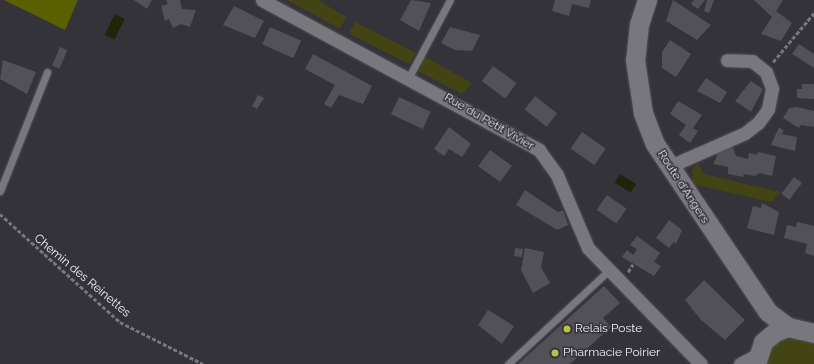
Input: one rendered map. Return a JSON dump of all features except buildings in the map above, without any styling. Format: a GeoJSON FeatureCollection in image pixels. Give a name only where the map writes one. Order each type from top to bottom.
{"type":"FeatureCollection","features":[{"type":"Feature","properties":{"kind":"street","name":"Rue du Petit Vivier"},"geometry":{"type":"LineString","coordinates":[[262,0],[409,77],[539,150],[558,175],[588,248],[608,271],[701,364]]}},
{"type":"Feature","properties":{"kind":"street","name":"Route d'Angers"},"geometry":{"type":"LineString","coordinates":[[647,0],[639,24],[635,60],[638,89],[655,144],[668,168],[768,312],[788,327]]}},
{"type":"Feature","properties":{"kind":"street"},"geometry":{"type":"LineString","coordinates":[[668,168],[744,133],[758,123],[771,101],[772,83],[766,72],[752,61],[727,60]]}},
{"type":"Feature","properties":{"kind":"street"},"geometry":{"type":"LineString","coordinates":[[740,364],[756,360],[768,338],[768,312]]}},
{"type":"Feature","properties":{"kind":"street"},"geometry":{"type":"LineString","coordinates":[[768,338],[788,327],[814,333]]}},
{"type":"Feature","properties":{"kind":"lane"},"geometry":{"type":"LineString","coordinates":[[409,77],[450,0]]}},
{"type":"Feature","properties":{"kind":"lane"},"geometry":{"type":"LineString","coordinates":[[0,191],[47,72]]}},
{"type":"Feature","properties":{"kind":"lane"},"geometry":{"type":"LineString","coordinates":[[508,364],[608,271]]}},
{"type":"Feature","properties":{"kind":"path"},"geometry":{"type":"LineString","coordinates":[[766,72],[814,13]]}},
{"type":"Feature","properties":{"kind":"path","name":"Chemin des Reinettes"},"geometry":{"type":"LineString","coordinates":[[0,214],[120,322],[202,364]]}},
{"type":"Feature","properties":{"kind":"green space"},"geometry":{"type":"Polygon","coordinates":[[[287,0],[318,0],[346,17],[340,29],[287,0]]]}},
{"type":"Feature","properties":{"kind":"green space"},"geometry":{"type":"Polygon","coordinates":[[[355,22],[416,53],[410,64],[349,34],[355,22]]]}},
{"type":"Feature","properties":{"kind":"green space"},"geometry":{"type":"Polygon","coordinates":[[[425,57],[472,83],[462,94],[418,71],[425,57]]]}},
{"type":"Feature","properties":{"kind":"green space"},"geometry":{"type":"Polygon","coordinates":[[[698,163],[704,174],[780,192],[772,202],[693,184],[692,170],[698,163]]]}},
{"type":"Feature","properties":{"kind":"green space"},"geometry":{"type":"Polygon","coordinates":[[[791,335],[814,342],[814,364],[765,364],[774,344],[791,335]]]}},
{"type":"Feature","properties":{"kind":"shaded area"},"geometry":{"type":"Polygon","coordinates":[[[4,0],[78,0],[65,30],[4,0]]]}},
{"type":"Feature","properties":{"kind":"shaded area"},"geometry":{"type":"Polygon","coordinates":[[[115,14],[125,19],[114,39],[105,34],[115,14]]]}},
{"type":"Feature","properties":{"kind":"shaded area"},"geometry":{"type":"Polygon","coordinates":[[[620,174],[636,184],[631,193],[615,182],[620,174]]]}},
{"type":"Feature","properties":{"kind":"place","name":"Relais Poste"},"geometry":{"type":"Point","coordinates":[567,329]}},
{"type":"Feature","properties":{"kind":"place","name":"Pharmacie Poirier"},"geometry":{"type":"Point","coordinates":[555,353]}}]}
